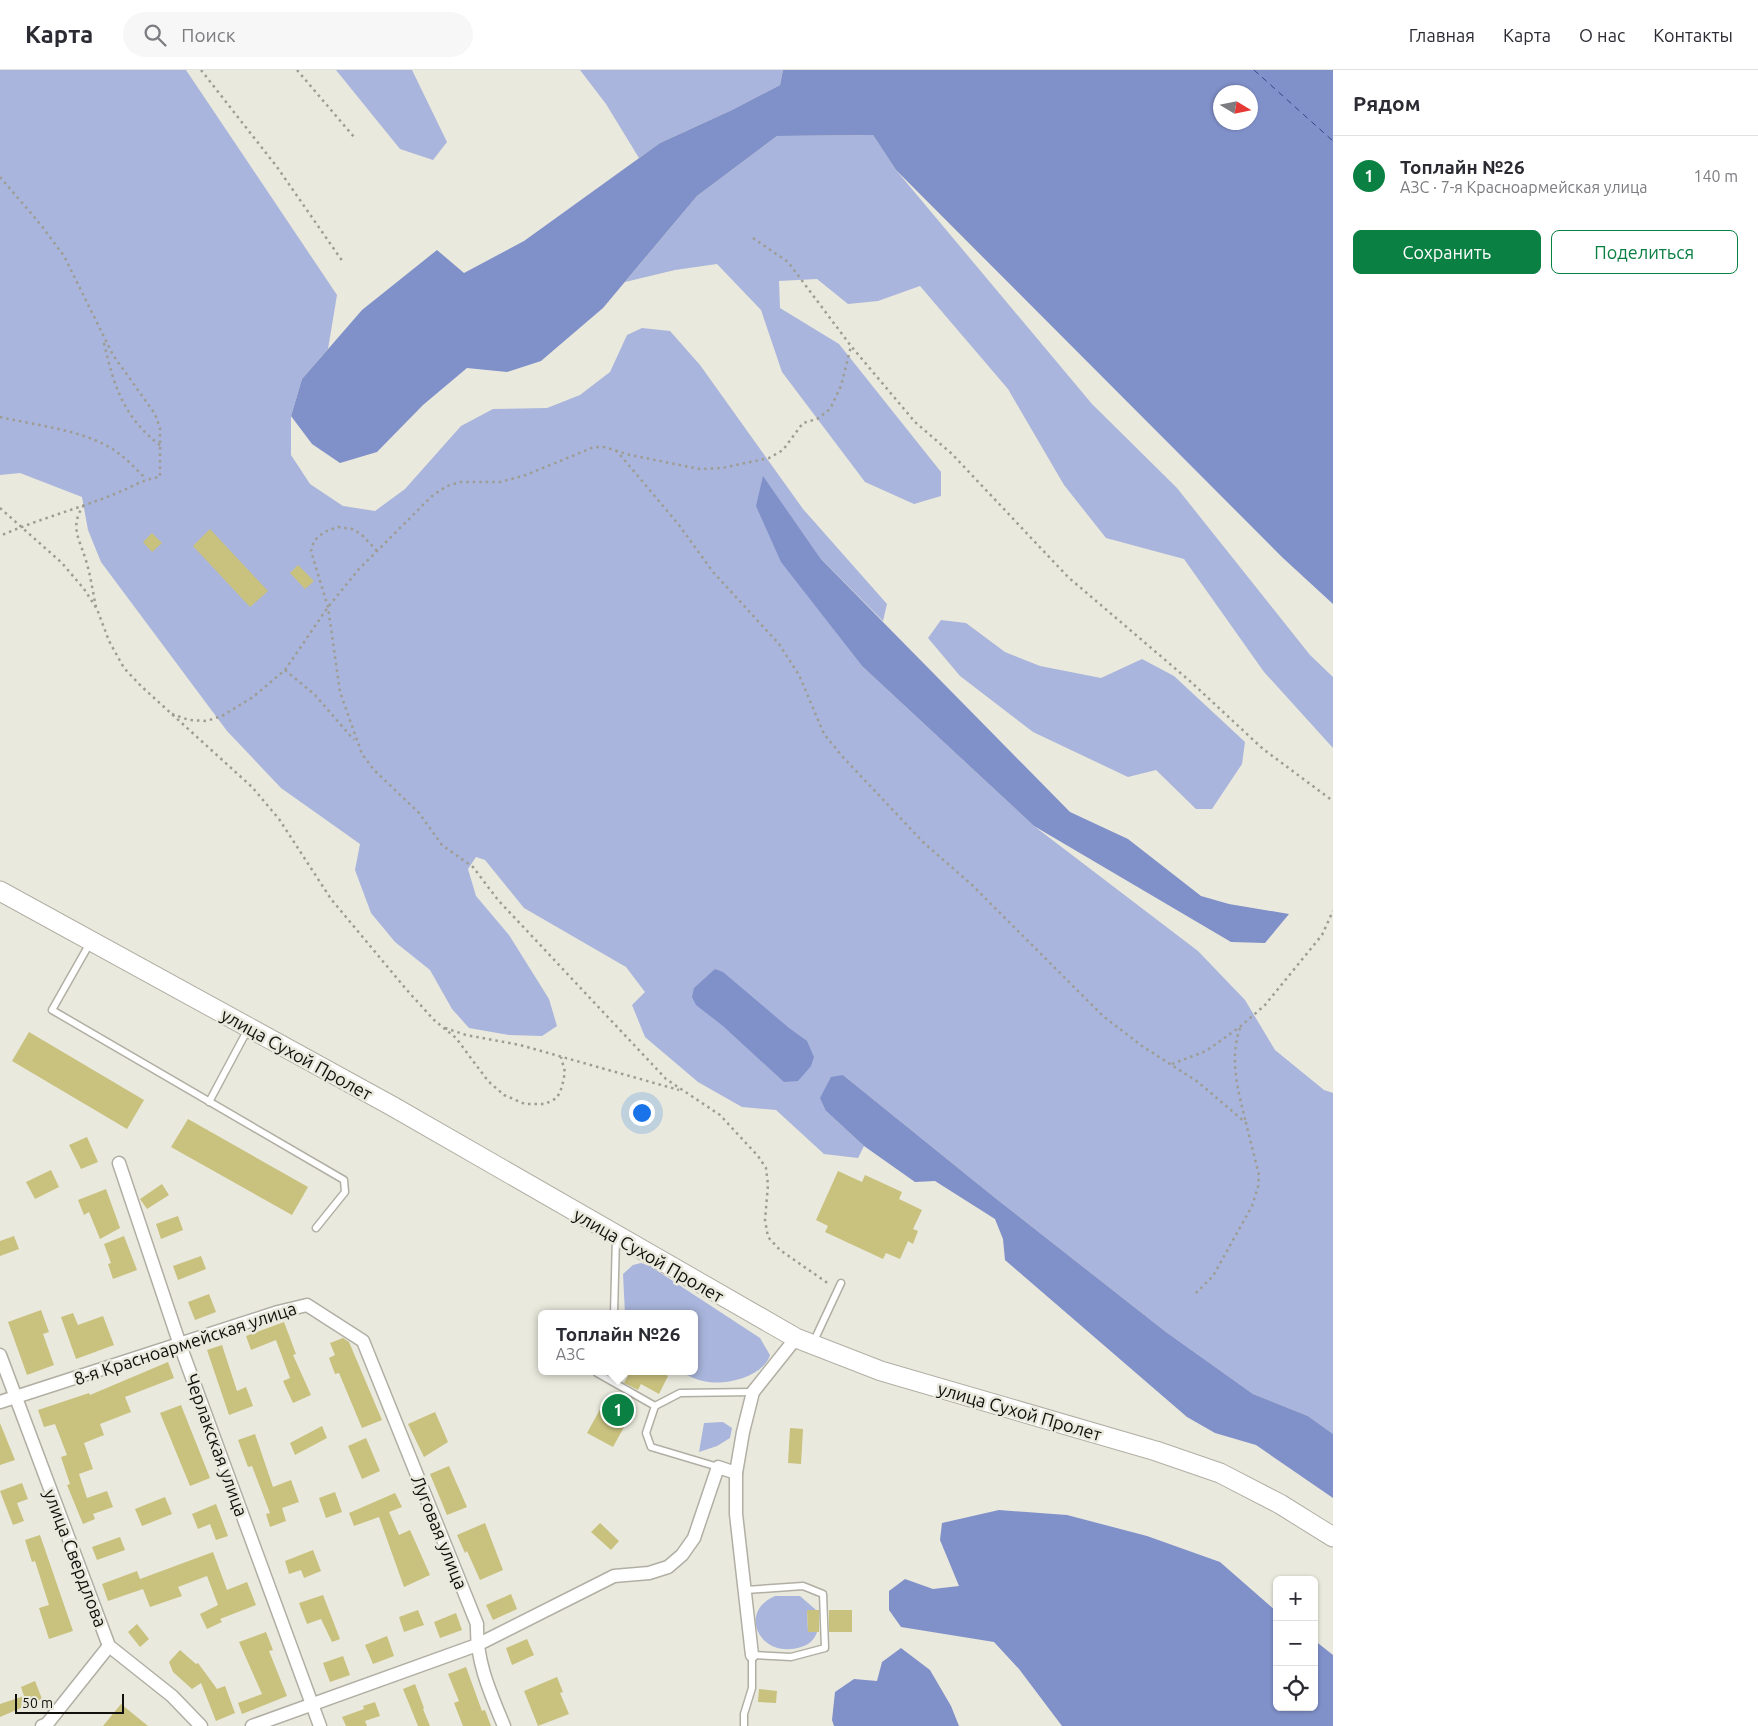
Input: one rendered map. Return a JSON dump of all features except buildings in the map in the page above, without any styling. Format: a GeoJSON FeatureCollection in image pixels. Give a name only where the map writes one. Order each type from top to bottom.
{"type":"FeatureCollection","features":[{"type":"Feature","properties":{"kind":"main road","name":"улица Сухой Пролет"},"geometry":{"type":"LineString","coordinates":[[0,891],[500,1167],[616,1236],[804,1342],[881,1371],[1011,1408],[1204,1467],[1259,1492],[1333,1537]]}},
{"type":"Feature","properties":{"kind":"street","name":"Черлакская улица"},"geometry":{"type":"LineString","coordinates":[[119,1163],[180,1344],[320,1726]]}},
{"type":"Feature","properties":{"kind":"street","name":"8-я Красноармейская улица"},"geometry":{"type":"LineString","coordinates":[[0,1402],[278,1312],[307,1305],[363,1341]]}},
{"type":"Feature","properties":{"kind":"street","name":"Луговая улица"},"geometry":{"type":"LineString","coordinates":[[363,1341],[477,1624],[477,1645],[482,1670],[504,1726]]}},
{"type":"Feature","properties":{"kind":"street"},"geometry":{"type":"LineString","coordinates":[[752,1655],[736,1514],[736,1473],[743,1432],[753,1392],[804,1342]]}},
{"type":"Feature","properties":{"kind":"street","name":"улица Свердлова"},"geometry":{"type":"LineString","coordinates":[[0,1355],[14,1397],[109,1646],[172,1696],[201,1726]]}},
{"type":"Feature","properties":{"kind":"street"},"geometry":{"type":"LineString","coordinates":[[252,1726],[477,1645],[614,1576],[649,1573],[668,1567],[682,1555],[694,1538],[718,1468],[736,1473]]}},
{"type":"Feature","properties":{"kind":"street"},"geometry":{"type":"LineString","coordinates":[[42,1726],[47,1724],[109,1646]]}},
{"type":"Feature","properties":{"kind":"lane"},"geometry":{"type":"LineString","coordinates":[[91,941],[52,1010],[344,1180],[346,1192],[316,1228]]}},
{"type":"Feature","properties":{"kind":"lane"},"geometry":{"type":"LineString","coordinates":[[209,1102],[249,1028]]}},
{"type":"Feature","properties":{"kind":"lane"},"geometry":{"type":"LineString","coordinates":[[614,1310],[616,1236]]}},
{"type":"Feature","properties":{"kind":"lane"},"geometry":{"type":"LineString","coordinates":[[804,1342],[834,1297],[841,1283]]}},
{"type":"Feature","properties":{"kind":"lane"},"geometry":{"type":"LineString","coordinates":[[601,1375],[655,1406]]}},
{"type":"Feature","properties":{"kind":"lane"},"geometry":{"type":"LineString","coordinates":[[718,1468],[651,1447],[646,1432],[655,1406],[680,1393],[753,1392]]}},
{"type":"Feature","properties":{"kind":"lane"},"geometry":{"type":"LineString","coordinates":[[744,1726],[744,1714],[752,1688],[752,1655],[791,1657],[825,1648],[823,1594],[803,1586],[746,1590]]}},
{"type":"Feature","properties":{"kind":"path"},"geometry":{"type":"LineString","coordinates":[[201,70],[276,167],[343,262]]}},
{"type":"Feature","properties":{"kind":"path"},"geometry":{"type":"LineString","coordinates":[[298,70],[354,136]]}},
{"type":"Feature","properties":{"kind":"path"},"geometry":{"type":"LineString","coordinates":[[0,177],[42,225],[64,256],[104,339],[154,414],[160,428],[161,446],[160,477],[146,479],[117,493],[22,526],[0,536]]}},
{"type":"Feature","properties":{"kind":"path"},"geometry":{"type":"LineString","coordinates":[[752,238],[788,262],[851,346],[915,422],[952,454],[1068,577],[1191,682],[1263,749],[1333,801]]}},
{"type":"Feature","properties":{"kind":"path"},"geometry":{"type":"LineString","coordinates":[[104,339],[116,389],[131,417],[146,434],[161,446]]}},
{"type":"Feature","properties":{"kind":"path"},"geometry":{"type":"LineString","coordinates":[[171,713],[189,720],[206,721],[222,716],[253,697],[285,670],[328,607],[377,551],[433,495],[447,486],[460,482],[500,482],[557,464],[594,447],[604,447],[700,469],[722,468],[769,458],[783,450],[803,423],[817,419],[830,409],[841,386],[851,346]]}},
{"type":"Feature","properties":{"kind":"path"},"geometry":{"type":"LineString","coordinates":[[0,417],[51,427],[96,442],[114,450],[146,479]]}},
{"type":"Feature","properties":{"kind":"path"},"geometry":{"type":"LineString","coordinates":[[616,450],[673,518],[712,572],[779,644],[799,675],[824,734],[842,756],[923,842],[972,885],[1103,1016],[1142,1046],[1172,1064],[1230,1107],[1246,1123]]}},
{"type":"Feature","properties":{"kind":"path"},"geometry":{"type":"LineString","coordinates":[[85,504],[78,514],[76,528],[87,563],[97,609],[109,641],[124,668],[252,787],[279,819],[331,899],[388,969],[443,1027],[456,1038],[488,1081],[504,1095],[524,1104],[545,1104],[557,1098],[562,1087],[565,1072],[561,1057]]}},
{"type":"Feature","properties":{"kind":"path"},"geometry":{"type":"LineString","coordinates":[[0,508],[22,526],[67,570],[84,588],[97,609]]}},
{"type":"Feature","properties":{"kind":"path"},"geometry":{"type":"LineString","coordinates":[[356,742],[340,692],[328,607],[313,563],[311,551],[314,541],[324,532],[338,527],[352,529],[361,534],[377,551]]}},
{"type":"Feature","properties":{"kind":"path"},"geometry":{"type":"LineString","coordinates":[[285,670],[315,695],[356,742],[374,770],[419,812],[442,846],[472,866],[498,900],[666,1079],[720,1115],[758,1156],[766,1168],[768,1185],[765,1220],[768,1237],[780,1250],[829,1284],[834,1297]]}},
{"type":"Feature","properties":{"kind":"path"},"geometry":{"type":"LineString","coordinates":[[1172,1064],[1206,1051],[1241,1026],[1265,1004],[1322,935],[1333,911]]}},
{"type":"Feature","properties":{"kind":"path"},"geometry":{"type":"LineString","coordinates":[[1196,1292],[1213,1276],[1248,1213],[1258,1186],[1259,1175],[1236,1081],[1234,1058],[1236,1041],[1241,1026]]}},
{"type":"Feature","properties":{"kind":"path"},"geometry":{"type":"LineString","coordinates":[[443,1027],[466,1035],[520,1045],[680,1090]]}},
{"type":"Feature","properties":{"kind":"shaded area"},"geometry":{"type":"Polygon","coordinates":[[[0,70],[186,70],[337,295],[328,349],[302,379],[291,416],[291,455],[310,484],[343,506],[375,511],[405,489],[461,426],[493,409],[547,408],[580,395],[610,372],[627,335],[642,328],[670,331],[700,365],[803,509],[887,604],[883,621],[820,558],[863,667],[1034,826],[1198,951],[1245,1000],[1275,1050],[1324,1090],[1333,1093],[1333,1434],[1308,1416],[1253,1394],[1166,1332],[843,1075],[826,1111],[864,1146],[858,1158],[824,1154],[776,1110],[742,1107],[698,1082],[645,1037],[632,1005],[645,992],[626,967],[524,908],[485,860],[476,857],[468,869],[476,896],[509,935],[549,999],[557,1026],[542,1036],[509,1035],[469,1028],[452,1009],[430,970],[395,942],[371,913],[355,870],[360,844],[281,788],[227,731],[101,562],[88,530],[82,497],[20,473],[0,475],[0,70]]]}},
{"type":"Feature","properties":{"kind":"shaded area"},"geometry":{"type":"Polygon","coordinates":[[[336,70],[412,70],[447,142],[433,160],[400,149],[336,70]]]}},
{"type":"Feature","properties":{"kind":"shaded area"},"geometry":{"type":"Polygon","coordinates":[[[580,70],[783,70],[780,85],[732,110],[660,143],[639,158],[606,104],[580,70]]]}},
{"type":"Feature","properties":{"kind":"shaded area"},"geometry":{"type":"Polygon","coordinates":[[[783,70],[1333,70],[1333,604],[1283,558],[896,170],[873,135],[777,136],[697,196],[603,308],[541,361],[507,372],[467,368],[423,405],[377,452],[340,463],[312,444],[291,416],[302,379],[362,310],[437,250],[464,273],[524,241],[660,143],[732,110],[780,85],[783,70]]]}},
{"type":"Feature","properties":{"kind":"shaded area"},"geometry":{"type":"Polygon","coordinates":[[[873,135],[896,170],[1092,404],[1177,488],[1310,655],[1333,677],[1333,748],[1264,672],[1184,559],[1106,538],[1064,485],[1008,389],[920,286],[878,301],[848,304],[817,279],[779,281],[780,308],[839,344],[941,472],[941,496],[914,504],[865,482],[782,372],[761,310],[717,264],[675,270],[625,282],[697,196],[777,136],[873,135]]]}},
{"type":"Feature","properties":{"kind":"shaded area"},"geometry":{"type":"Polygon","coordinates":[[[763,476],[820,558],[1070,812],[1128,839],[1201,896],[1229,904],[1289,914],[1265,943],[1231,942],[1034,826],[863,667],[781,562],[756,506],[763,476]]]}},
{"type":"Feature","properties":{"kind":"shaded area"},"geometry":{"type":"Polygon","coordinates":[[[941,620],[966,623],[1005,652],[1040,666],[1101,678],[1142,659],[1174,676],[1245,742],[1242,764],[1212,809],[1196,809],[1156,770],[1128,777],[1033,732],[960,676],[928,638],[941,620]]]}},
{"type":"Feature","properties":{"kind":"shaded area"},"geometry":{"type":"Polygon","coordinates":[[[715,969],[723,972],[807,1041],[814,1057],[811,1066],[798,1081],[784,1082],[723,1026],[696,1005],[692,997],[694,988],[715,969]]]}},
{"type":"Feature","properties":{"kind":"shaded area"},"geometry":{"type":"Polygon","coordinates":[[[843,1075],[1166,1332],[1253,1394],[1308,1416],[1333,1434],[1333,1498],[1256,1445],[1215,1433],[1187,1417],[1005,1260],[1003,1239],[995,1219],[935,1181],[915,1182],[864,1146],[826,1111],[820,1098],[831,1077],[843,1075]]]}},
{"type":"Feature","properties":{"kind":"shaded area"},"geometry":{"type":"Polygon","coordinates":[[[641,1263],[650,1266],[760,1338],[770,1355],[766,1362],[753,1374],[726,1382],[701,1381],[688,1375],[698,1375],[698,1310],[625,1310],[623,1274],[633,1265],[641,1263]]]}},
{"type":"Feature","properties":{"kind":"shaded area"},"geometry":{"type":"Polygon","coordinates":[[[723,1422],[732,1428],[730,1438],[717,1446],[699,1452],[704,1423],[723,1422]]]}},
{"type":"Feature","properties":{"kind":"shaded area"},"geometry":{"type":"Polygon","coordinates":[[[999,1510],[1067,1515],[1147,1536],[1220,1562],[1273,1608],[1273,1711],[1318,1711],[1318,1643],[1333,1655],[1333,1726],[1062,1726],[1019,1669],[994,1642],[901,1627],[889,1610],[889,1591],[905,1579],[933,1589],[959,1586],[940,1540],[942,1523],[999,1510]]]}},
{"type":"Feature","properties":{"kind":"shaded area"},"geometry":{"type":"Polygon","coordinates":[[[775,1596],[800,1596],[816,1610],[807,1610],[808,1631],[817,1632],[809,1643],[801,1647],[787,1649],[774,1647],[765,1641],[758,1632],[756,1623],[757,1613],[764,1603],[775,1596]]]}},
{"type":"Feature","properties":{"kind":"shaded area"},"geometry":{"type":"Polygon","coordinates":[[[901,1648],[930,1670],[951,1706],[959,1726],[834,1726],[832,1720],[835,1692],[854,1679],[877,1681],[882,1662],[901,1648]]]}},
{"type":"Feature","properties":{"kind":"ferry route"},"geometry":{"type":"LineString","coordinates":[[1254,70],[1333,141]]}},
{"type":"Feature","properties":{"kind":"place","name":"Топлайн №26"},"geometry":{"type":"Point","coordinates":[618,1410]}}]}
